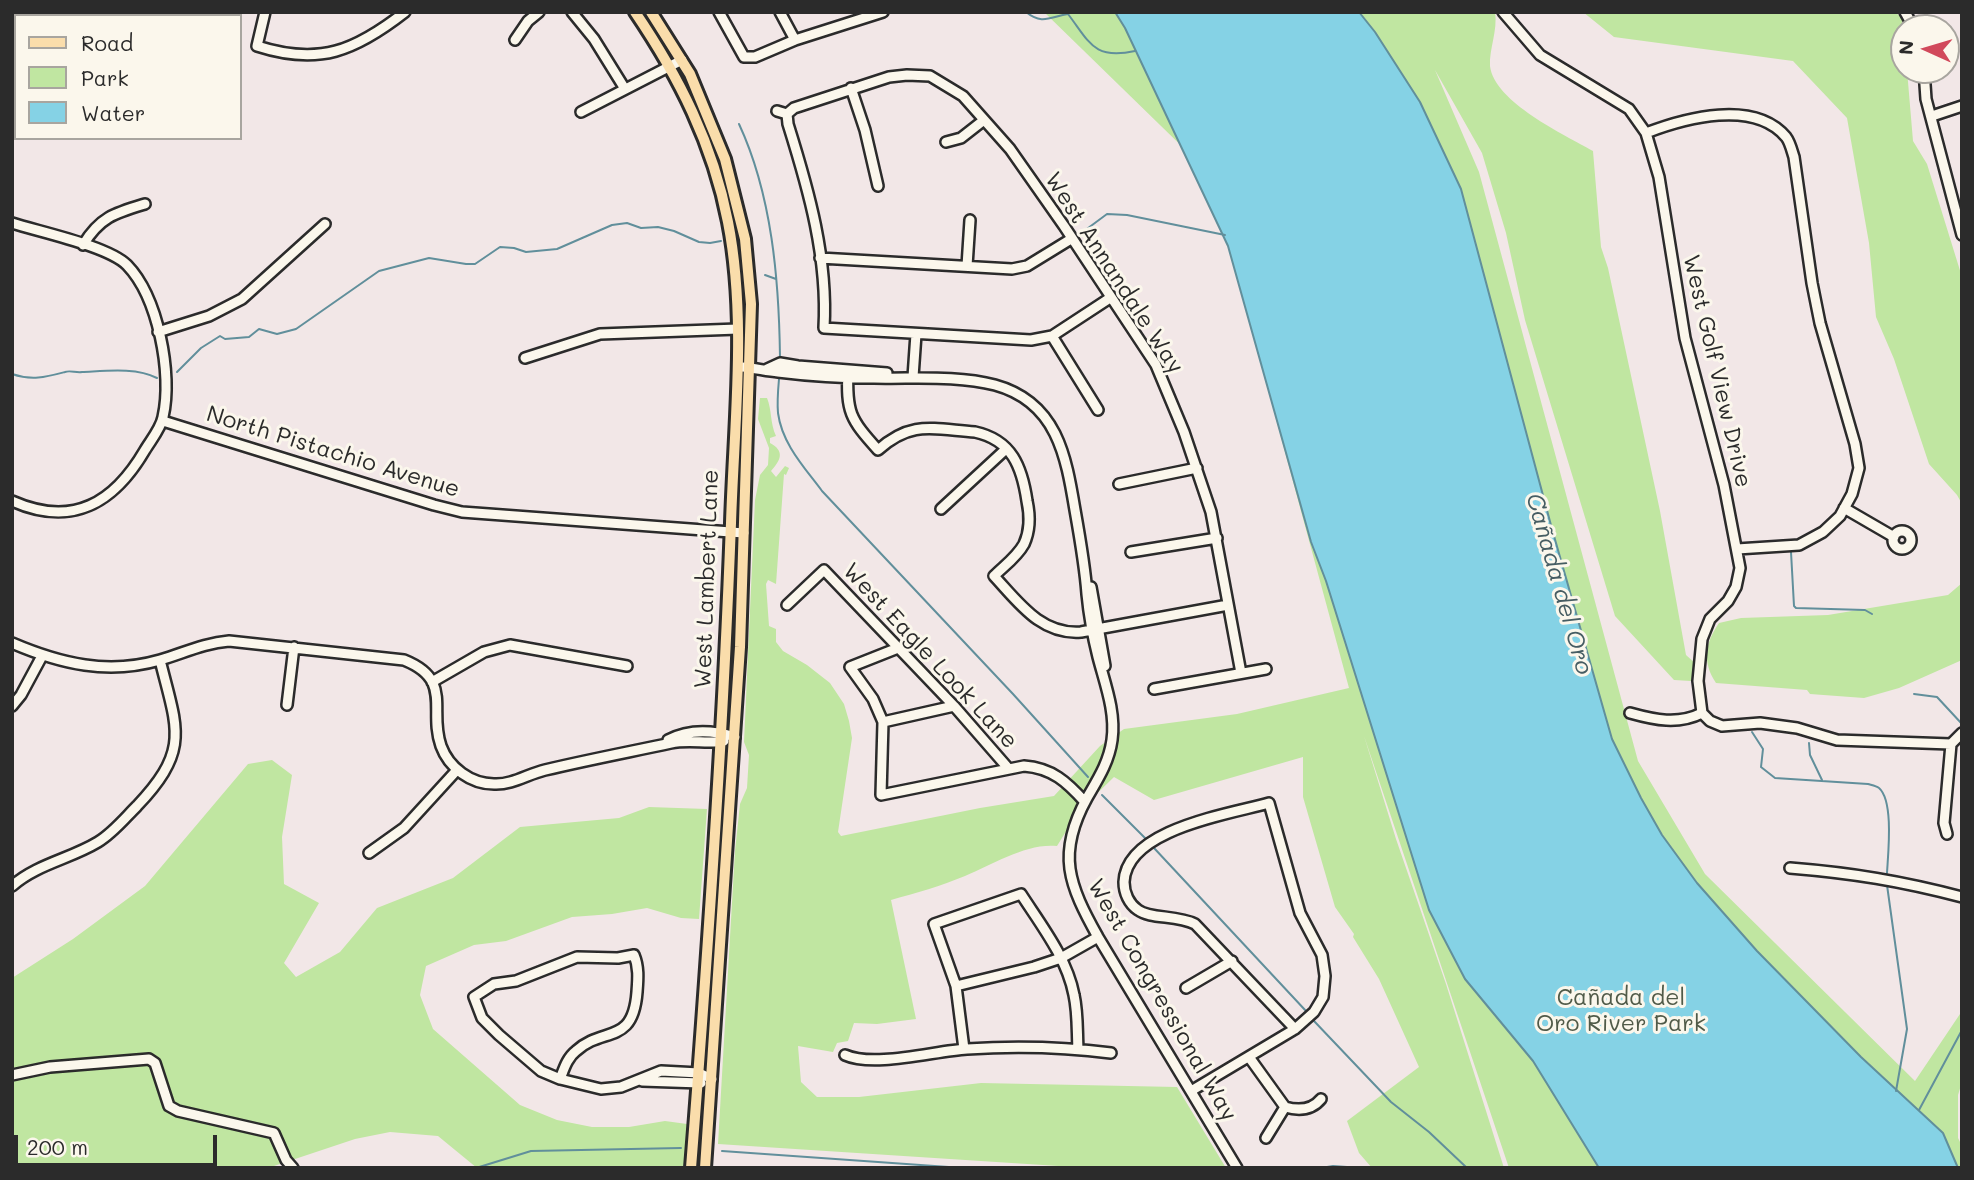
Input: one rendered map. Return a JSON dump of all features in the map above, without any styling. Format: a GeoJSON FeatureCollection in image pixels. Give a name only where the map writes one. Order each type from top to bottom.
{"type":"FeatureCollection","features":[{"type":"Feature","properties":{"kind":"main road","name":"West Lambert Lane"},"geometry":{"type":"LineString","coordinates":[[635,12],[671,67],[701,131],[723,198],[734,261],[738,329],[721,737],[691,1168]]}},
{"type":"Feature","properties":{"kind":"main road","name":"West Lambert Lane"},"geometry":{"type":"LineString","coordinates":[[651,12],[698,90],[720,143],[741,217],[750,283],[750,368],[735,737],[705,1168]]}},
{"type":"Feature","properties":{"kind":"street"},"geometry":{"type":"LineString","coordinates":[[265,12],[257,46],[282,54],[320,55],[345,49],[379,32],[405,12]]}},
{"type":"Feature","properties":{"kind":"street"},"geometry":{"type":"LineString","coordinates":[[515,40],[528,21],[539,12]]}},
{"type":"Feature","properties":{"kind":"street"},"geometry":{"type":"LineString","coordinates":[[572,12],[594,39],[625,89]]}},
{"type":"Feature","properties":{"kind":"street"},"geometry":{"type":"LineString","coordinates":[[719,12],[743,59],[883,12]]}},
{"type":"Feature","properties":{"kind":"street"},"geometry":{"type":"LineString","coordinates":[[780,12],[795,40]]}},
{"type":"Feature","properties":{"kind":"street"},"geometry":{"type":"LineString","coordinates":[[838,12],[844,23]]}},
{"type":"Feature","properties":{"kind":"street","name":"West Golf View Drive"},"geometry":{"type":"LineString","coordinates":[[1503,12],[1540,55],[1629,109],[1646,133],[1659,177],[1685,338],[1724,485],[1740,568],[1736,587],[1728,601],[1710,619],[1702,639],[1698,681],[1702,713]]}},
{"type":"Feature","properties":{"kind":"street"},"geometry":{"type":"LineString","coordinates":[[581,112],[682,60]]}},
{"type":"Feature","properties":{"kind":"street","name":"West Annandale Way"},"geometry":{"type":"LineString","coordinates":[[787,114],[794,108],[889,77],[930,76],[963,96],[1010,149],[1156,365],[1197,468],[1217,538],[1241,673]]}},
{"type":"Feature","properties":{"kind":"street"},"geometry":{"type":"LineString","coordinates":[[1925,84],[1926,99],[1962,235]]}},
{"type":"Feature","properties":{"kind":"street"},"geometry":{"type":"LineString","coordinates":[[850,88],[865,130],[878,186]]}},
{"type":"Feature","properties":{"kind":"street"},"geometry":{"type":"LineString","coordinates":[[1932,117],[1962,106]]}},
{"type":"Feature","properties":{"kind":"street"},"geometry":{"type":"LineString","coordinates":[[777,111],[787,114],[813,207],[824,300],[824,328],[1031,340],[1052,336],[1110,298]]}},
{"type":"Feature","properties":{"kind":"street"},"geometry":{"type":"LineString","coordinates":[[1646,133],[1679,120],[1704,116],[1741,116],[1766,121],[1787,138],[1794,157],[1820,323],[1855,444],[1859,468],[1852,494],[1844,508],[1823,532],[1799,545],[1737,549]]}},
{"type":"Feature","properties":{"kind":"street"},"geometry":{"type":"LineString","coordinates":[[946,142],[961,138],[984,120]]}},
{"type":"Feature","properties":{"kind":"street"},"geometry":{"type":"LineString","coordinates":[[83,245],[94,227],[114,213],[145,204]]}},
{"type":"Feature","properties":{"kind":"street"},"geometry":{"type":"LineString","coordinates":[[967,266],[970,220]]}},
{"type":"Feature","properties":{"kind":"street"},"geometry":{"type":"LineString","coordinates":[[12,223],[103,251],[126,264],[146,292],[158,332],[167,394],[163,421],[135,467],[111,494],[83,509],[53,513],[12,501]]}},
{"type":"Feature","properties":{"kind":"street"},"geometry":{"type":"LineString","coordinates":[[158,332],[209,316],[242,299],[325,224]]}},
{"type":"Feature","properties":{"kind":"street"},"geometry":{"type":"LineString","coordinates":[[820,258],[1012,270],[1027,266],[1071,239]]}},
{"type":"Feature","properties":{"kind":"street"},"geometry":{"type":"LineString","coordinates":[[525,358],[598,335],[738,329]]}},
{"type":"Feature","properties":{"kind":"street"},"geometry":{"type":"LineString","coordinates":[[913,377],[916,334]]}},
{"type":"Feature","properties":{"kind":"street"},"geometry":{"type":"LineString","coordinates":[[1052,336],[1098,410]]}},
{"type":"Feature","properties":{"kind":"street","name":"West Congressional Way"},"geometry":{"type":"LineString","coordinates":[[737,367],[777,372],[848,373],[973,381],[999,386],[1018,394],[1041,412],[1051,426],[1064,452],[1112,719],[1110,753],[1085,802],[1070,842],[1070,879],[1078,901],[1098,937],[1237,1168]]}},
{"type":"Feature","properties":{"kind":"street"},"geometry":{"type":"LineString","coordinates":[[848,373],[850,413],[855,425],[878,450],[900,433],[919,428],[984,434],[1006,449],[1020,467],[1024,478],[1029,524],[1025,542],[1019,552],[993,576],[1044,625],[1066,632],[1097,630],[1228,605]]}},
{"type":"Feature","properties":{"kind":"street","name":"North Pistachio Avenue"},"geometry":{"type":"LineString","coordinates":[[163,421],[462,512],[744,533]]}},
{"type":"Feature","properties":{"kind":"street"},"geometry":{"type":"LineString","coordinates":[[941,509],[1006,449]]}},
{"type":"Feature","properties":{"kind":"street"},"geometry":{"type":"LineString","coordinates":[[1119,484],[1197,468]]}},
{"type":"Feature","properties":{"kind":"street"},"geometry":{"type":"LineString","coordinates":[[1844,508],[1894,537]]}},
{"type":"Feature","properties":{"kind":"street"},"geometry":{"type":"LineString","coordinates":[[1131,552],[1217,538]]}},
{"type":"Feature","properties":{"kind":"street","name":"West Eagle Look Lane"},"geometry":{"type":"LineString","coordinates":[[787,605],[824,570],[954,706],[1008,768]]}},
{"type":"Feature","properties":{"kind":"street"},"geometry":{"type":"LineString","coordinates":[[12,643],[42,656],[75,665],[107,668],[160,660],[198,646],[229,641],[404,660],[415,665],[432,682],[438,703],[441,746],[457,770],[485,783],[502,784],[542,771],[657,746],[687,732],[735,737]]}},
{"type":"Feature","properties":{"kind":"street"},"geometry":{"type":"LineString","coordinates":[[432,682],[484,652],[510,645],[627,666]]}},
{"type":"Feature","properties":{"kind":"street"},"geometry":{"type":"LineString","coordinates":[[287,705],[294,648]]}},
{"type":"Feature","properties":{"kind":"street"},"geometry":{"type":"LineString","coordinates":[[898,648],[850,667],[873,699],[883,722],[881,794],[1008,768],[1034,767],[1049,771],[1069,785],[1085,802]]}},
{"type":"Feature","properties":{"kind":"street"},"geometry":{"type":"LineString","coordinates":[[12,706],[42,656]]}},
{"type":"Feature","properties":{"kind":"street"},"geometry":{"type":"LineString","coordinates":[[12,886],[33,871],[97,842],[116,827],[167,771],[176,739],[174,716],[160,660]]}},
{"type":"Feature","properties":{"kind":"street"},"geometry":{"type":"LineString","coordinates":[[1154,689],[1266,670]]}},
{"type":"Feature","properties":{"kind":"street"},"geometry":{"type":"LineString","coordinates":[[883,722],[954,706]]}},
{"type":"Feature","properties":{"kind":"street"},"geometry":{"type":"LineString","coordinates":[[1630,713],[1653,719],[1673,720],[1689,719],[1702,713],[1710,722],[1721,726],[1760,723],[1797,728],[1837,740],[1951,744]]}},
{"type":"Feature","properties":{"kind":"street"},"geometry":{"type":"LineString","coordinates":[[1947,834],[1944,823],[1951,744],[1962,733]]}},
{"type":"Feature","properties":{"kind":"street"},"geometry":{"type":"LineString","coordinates":[[369,853],[404,828],[457,770]]}},
{"type":"Feature","properties":{"kind":"street"},"geometry":{"type":"LineString","coordinates":[[1191,1091],[1226,1065],[1249,1057],[1295,1029],[1307,1020],[1319,1006],[1325,976],[1321,955],[1305,925],[1281,865],[1269,803],[1167,833],[1147,844],[1128,859],[1125,891],[1129,901],[1147,915],[1184,919],[1195,924],[1295,1029]]}},
{"type":"Feature","properties":{"kind":"street"},"geometry":{"type":"LineString","coordinates":[[1790,868],[1857,873],[1962,897]]}},
{"type":"Feature","properties":{"kind":"street"},"geometry":{"type":"LineString","coordinates":[[964,1049],[956,986],[934,924],[1021,894],[1061,958],[1074,992],[1078,1049]]}},
{"type":"Feature","properties":{"kind":"street"},"geometry":{"type":"LineString","coordinates":[[956,986],[1061,958],[1098,937]]}},
{"type":"Feature","properties":{"kind":"street"},"geometry":{"type":"LineString","coordinates":[[560,1079],[566,1062],[575,1051],[585,1044],[621,1030],[629,1020],[636,1000],[638,972],[634,955],[618,958],[577,957],[516,981],[494,985],[474,997],[482,1018],[499,1035],[541,1071],[560,1079],[601,1089],[621,1087],[661,1071],[698,1079],[712,1079]]}},
{"type":"Feature","properties":{"kind":"street"},"geometry":{"type":"LineString","coordinates":[[1186,988],[1233,961]]}},
{"type":"Feature","properties":{"kind":"street"},"geometry":{"type":"LineString","coordinates":[[845,1055],[854,1059],[874,1060],[964,1049],[1013,1047],[1111,1053]]}},
{"type":"Feature","properties":{"kind":"street"},"geometry":{"type":"LineString","coordinates":[[1249,1057],[1285,1107]]}},
{"type":"Feature","properties":{"kind":"street"},"geometry":{"type":"LineString","coordinates":[[12,1075],[50,1067],[149,1059],[155,1063],[169,1106],[178,1111],[274,1133],[286,1160],[293,1168]]}},
{"type":"Feature","properties":{"kind":"street"},"geometry":{"type":"LineString","coordinates":[[1285,1107],[1309,1108],[1321,1099]]}},
{"type":"Feature","properties":{"kind":"street"},"geometry":{"type":"LineString","coordinates":[[1266,1138],[1285,1107]]}},
{"type":"Feature","properties":{"kind":"green space","name":"Cañada del Oro River Park"},"geometry":{"type":"Polygon","coordinates":[[[1044,12],[1495,12],[1490,60],[1494,79],[1504,92],[1532,116],[1593,151],[1601,247],[1608,268],[1660,511],[1686,655],[1696,664],[1691,681],[1674,680],[1615,616],[1525,320],[1506,233],[1482,153],[1435,70],[1479,172],[1638,761],[1705,874],[1915,1081],[1962,1011],[1962,1082],[1958,1095],[1958,1138],[1962,1146],[1962,1168],[1509,1168],[1364,736],[1504,1168],[1372,1168],[1359,1153],[1347,1121],[1419,1067],[1379,979],[1353,937],[1354,934],[1335,907],[1303,797],[1303,757],[1154,800],[1114,777],[1078,812],[1057,846],[1022,851],[956,880],[891,900],[916,1019],[877,1024],[854,1023],[848,1041],[837,1043],[833,1052],[798,1046],[801,1082],[817,1097],[859,1097],[981,1083],[1177,1087],[1226,1168],[1089,1168],[718,1144],[735,851],[740,804],[747,788],[749,755],[744,742],[755,500],[760,475],[768,465],[769,448],[758,419],[760,398],[767,398],[776,436],[770,438],[770,443],[780,452],[771,471],[776,477],[785,466],[789,468],[786,475],[784,474],[776,584],[768,580],[766,584],[769,626],[776,629],[776,642],[783,651],[830,683],[844,704],[852,738],[838,832],[841,836],[1054,796],[1100,746],[1124,729],[1237,714],[1349,688],[1218,205],[1199,163],[1044,12]]]}},
{"type":"Feature","properties":{"kind":"green space"},"geometry":{"type":"Polygon","coordinates":[[[1583,12],[1897,14],[1890,14],[1890,84],[1908,84],[1913,141],[1927,164],[1962,277],[1962,504],[1929,464],[1894,359],[1876,317],[1869,243],[1847,118],[1793,61],[1614,37],[1583,12]]]}},
{"type":"Feature","properties":{"kind":"green space"},"geometry":{"type":"Polygon","coordinates":[[[1962,583],[1962,660],[1899,688],[1864,698],[1810,694],[1807,690],[1716,683],[1709,668],[1708,645],[1719,623],[1741,618],[1828,615],[1948,595],[1962,583]]]}},
{"type":"Feature","properties":{"kind":"green space"},"geometry":{"type":"Polygon","coordinates":[[[272,760],[292,775],[282,837],[284,884],[319,903],[284,963],[296,977],[340,952],[377,908],[453,878],[520,827],[619,818],[649,807],[707,809],[699,919],[681,918],[647,908],[572,917],[506,941],[474,945],[426,966],[420,995],[433,1029],[520,1105],[557,1120],[592,1127],[629,1127],[665,1121],[687,1124],[684,1168],[477,1168],[438,1136],[390,1132],[355,1139],[268,1168],[12,1168],[12,978],[73,939],[145,886],[248,764],[272,760]]]}},
{"type":"Feature","properties":{"kind":"water","name":"Cañada del Oro River Park"},"geometry":{"type":"Polygon","coordinates":[[[1115,12],[1359,12],[1375,32],[1420,102],[1461,189],[1552,529],[1612,739],[1641,798],[1662,835],[1697,883],[1757,951],[1861,1057],[1943,1133],[1958,1168],[1599,1168],[1533,1061],[1465,979],[1429,910],[1326,581],[1311,542],[1228,246],[1115,12]]]}},
{"type":"Feature","properties":{"kind":"waterway"},"geometry":{"type":"LineString","coordinates":[[1026,12],[1042,19],[1068,14],[1094,47],[1110,53],[1135,51]]}},
{"type":"Feature","properties":{"kind":"waterway"},"geometry":{"type":"LineString","coordinates":[[739,124],[759,180],[772,238],[780,357]]}},
{"type":"Feature","properties":{"kind":"waterway"},"geometry":{"type":"LineString","coordinates":[[1076,237],[1107,214],[1127,215],[1225,235]]}},
{"type":"Feature","properties":{"kind":"waterway"},"geometry":{"type":"LineString","coordinates":[[177,372],[201,348],[220,336],[225,339],[249,337],[259,329],[277,334],[296,329],[379,271],[429,258],[475,264],[500,247],[526,252],[557,249],[612,225],[627,223],[641,228],[658,227],[674,231],[699,242],[721,241]]}},
{"type":"Feature","properties":{"kind":"waterway"},"geometry":{"type":"LineString","coordinates":[[765,275],[776,279]]}},
{"type":"Feature","properties":{"kind":"waterway"},"geometry":{"type":"LineString","coordinates":[[12,374],[33,378],[69,371],[120,370],[140,372],[157,378]]}},
{"type":"Feature","properties":{"kind":"waterway"},"geometry":{"type":"LineString","coordinates":[[779,379],[778,413],[784,435],[795,455],[822,491],[1088,777]]}},
{"type":"Feature","properties":{"kind":"waterway"},"geometry":{"type":"LineString","coordinates":[[1791,552],[1796,608],[1865,610],[1872,614]]}},
{"type":"Feature","properties":{"kind":"waterway"},"geometry":{"type":"LineString","coordinates":[[1914,694],[1937,697],[1962,724]]}},
{"type":"Feature","properties":{"kind":"waterway"},"geometry":{"type":"LineString","coordinates":[[1752,732],[1763,749],[1761,767],[1775,778],[1868,784],[1879,788],[1887,804],[1887,873]]}},
{"type":"Feature","properties":{"kind":"waterway"},"geometry":{"type":"LineString","coordinates":[[1809,743],[1810,755],[1822,780]]}},
{"type":"Feature","properties":{"kind":"waterway"},"geometry":{"type":"LineString","coordinates":[[1102,795],[1146,839]]}},
{"type":"Feature","properties":{"kind":"waterway"},"geometry":{"type":"LineString","coordinates":[[1154,848],[1306,1011]]}},
{"type":"Feature","properties":{"kind":"waterway"},"geometry":{"type":"LineString","coordinates":[[1887,885],[1907,1029],[1896,1091]]}},
{"type":"Feature","properties":{"kind":"waterway"},"geometry":{"type":"LineString","coordinates":[[1314,1021],[1391,1102],[1429,1132],[1467,1168]]}},
{"type":"Feature","properties":{"kind":"waterway"},"geometry":{"type":"LineString","coordinates":[[1919,1110],[1962,1030]]}},
{"type":"Feature","properties":{"kind":"waterway"},"geometry":{"type":"LineString","coordinates":[[476,1168],[531,1151],[681,1148]]}},
{"type":"Feature","properties":{"kind":"waterway"},"geometry":{"type":"LineString","coordinates":[[722,1151],[963,1168]]}},
{"type":"Feature","properties":{"kind":"waterway"},"geometry":{"type":"LineString","coordinates":[[1321,1168],[1361,1168]]}},
{"type":"Feature","properties":{"kind":"water label","name":"Cañada del Oro"},"geometry":{"type":"Point","coordinates":[1559,584]}}]}
